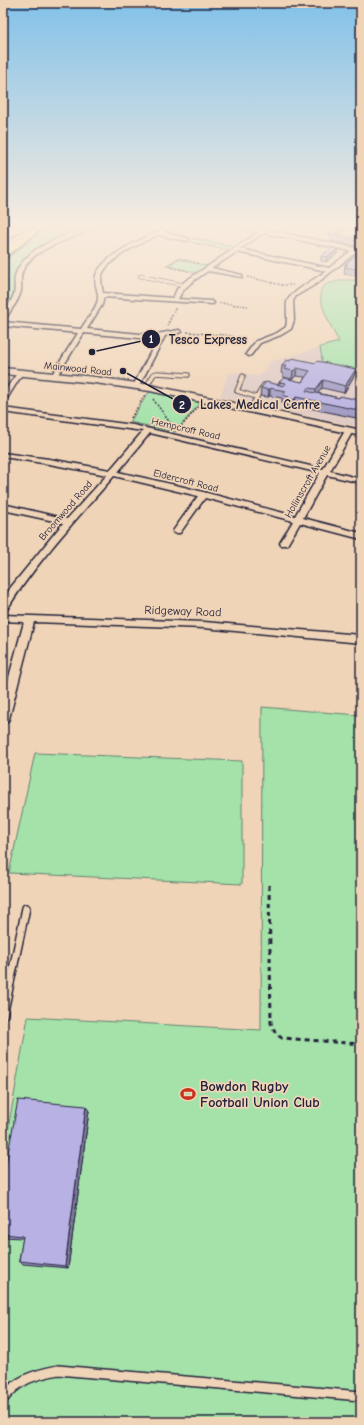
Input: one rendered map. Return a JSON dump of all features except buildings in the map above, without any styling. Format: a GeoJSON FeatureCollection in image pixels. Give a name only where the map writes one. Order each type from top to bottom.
{"type":"FeatureCollection","features":[{"type":"Feature","properties":{"kind":"street"},"geometry":{"type":"LineString","coordinates":[[3,317],[16,298],[17,294]]}},
{"type":"Feature","properties":{"kind":"street"},"geometry":{"type":"LineString","coordinates":[[177,300],[180,294]]}},
{"type":"Feature","properties":{"kind":"street"},"geometry":{"type":"LineString","coordinates":[[249,350],[258,342],[290,331],[290,303],[296,294]]}},
{"type":"Feature","properties":{"kind":"street"},"geometry":{"type":"LineString","coordinates":[[54,376],[99,306],[101,295],[211,303]]}},
{"type":"Feature","properties":{"kind":"street"},"geometry":{"type":"LineString","coordinates":[[3,324],[151,337],[179,332]]}},
{"type":"Feature","properties":{"kind":"street"},"geometry":{"type":"LineString","coordinates":[[136,386],[162,336]]}},
{"type":"Feature","properties":{"kind":"street","name":"Mainwood Road"},"geometry":{"type":"LineString","coordinates":[[3,371],[136,386],[204,398],[361,433]]}},
{"type":"Feature","properties":{"kind":"street"},"geometry":{"type":"LineString","coordinates":[[3,398],[20,373]]}},
{"type":"Feature","properties":{"kind":"street","name":"Hempcroft Road"},"geometry":{"type":"LineString","coordinates":[[3,410],[148,430],[361,481]]}},
{"type":"Feature","properties":{"kind":"street","name":"Broomwood Road"},"geometry":{"type":"LineString","coordinates":[[3,609],[18,584],[68,522],[113,473],[148,430]]}},
{"type":"Feature","properties":{"kind":"street","name":"Hollinscroft Avenue"},"geometry":{"type":"LineString","coordinates":[[284,544],[324,472],[349,431]]}},
{"type":"Feature","properties":{"kind":"street","name":"Eldercroft Road"},"geometry":{"type":"LineString","coordinates":[[3,455],[44,460],[113,473],[361,536]]}},
{"type":"Feature","properties":{"kind":"street"},"geometry":{"type":"LineString","coordinates":[[176,532],[204,496]]}},
{"type":"Feature","properties":{"kind":"street"},"geometry":{"type":"LineString","coordinates":[[3,507],[68,522]]}},
{"type":"Feature","properties":{"kind":"street","name":"Ridgeway Road"},"geometry":{"type":"LineString","coordinates":[[3,618],[222,626],[361,639]]}},
{"type":"Feature","properties":{"kind":"street"},"geometry":{"type":"LineString","coordinates":[[3,718],[30,619]]}},
{"type":"Feature","properties":{"kind":"lane"},"geometry":{"type":"LineString","coordinates":[[148,389],[154,374],[156,373],[188,375]]}},
{"type":"Feature","properties":{"kind":"lane"},"geometry":{"type":"LineString","coordinates":[[243,376],[236,391],[256,397]]}},
{"type":"Feature","properties":{"kind":"lane"},"geometry":{"type":"LineString","coordinates":[[250,409],[264,385]]}},
{"type":"Feature","properties":{"kind":"lane"},"geometry":{"type":"LineString","coordinates":[[3,1016],[6,983],[26,908]]}},
{"type":"Feature","properties":{"kind":"lane"},"geometry":{"type":"LineString","coordinates":[[3,1399],[12,1387],[34,1375],[58,1370],[361,1396]]}},
{"type":"Feature","properties":{"kind":"path"},"geometry":{"type":"LineString","coordinates":[[162,336],[177,300]]}},
{"type":"Feature","properties":{"kind":"path"},"geometry":{"type":"LineString","coordinates":[[211,303],[248,306]]}},
{"type":"Feature","properties":{"kind":"path"},"geometry":{"type":"LineString","coordinates":[[179,332],[232,336]]}},
{"type":"Feature","properties":{"kind":"path"},"geometry":{"type":"LineString","coordinates":[[127,426],[148,389],[176,433],[204,398]]}},
{"type":"Feature","properties":{"kind":"path"},"geometry":{"type":"LineString","coordinates":[[269,885],[270,1003],[271,1023],[276,1034],[282,1038],[361,1044]]}},
{"type":"Feature","properties":{"kind":"shaded area"},"geometry":{"type":"Polygon","coordinates":[[[361,340],[361,427],[220,397],[229,372],[260,376],[270,362],[339,342],[361,340]]]}},
{"type":"Feature","properties":{"kind":"green space"},"geometry":{"type":"Polygon","coordinates":[[[3,294],[15,294],[12,300],[3,313],[3,294]]]}},
{"type":"Feature","properties":{"kind":"green space"},"geometry":{"type":"Polygon","coordinates":[[[321,294],[361,294],[361,374],[323,366],[320,347],[339,342],[326,315],[321,300],[321,294]]]}},
{"type":"Feature","properties":{"kind":"green space"},"geometry":{"type":"Polygon","coordinates":[[[149,392],[201,402],[175,432],[130,422],[149,392]]]}},
{"type":"Feature","properties":{"kind":"green space","name":"Bowdon Rugby Football Union Club"},"geometry":{"type":"Polygon","coordinates":[[[361,656],[361,1422],[3,1422],[3,1157],[28,1017],[261,1030],[262,707],[358,715],[361,656]]]}},
{"type":"Feature","properties":{"kind":"green space"},"geometry":{"type":"Polygon","coordinates":[[[35,753],[242,761],[242,884],[9,873],[35,753]]]}},
{"type":"Feature","properties":{"kind":"place","name":"Tesco Express"},"geometry":{"type":"Point","coordinates":[92,352]}},
{"type":"Feature","properties":{"kind":"place","name":"Lakes Medical Centre"},"geometry":{"type":"Point","coordinates":[123,371]}},
{"type":"Feature","properties":{"kind":"place","name":"Bowdon Rugby Football Union Club"},"geometry":{"type":"Point","coordinates":[188,1094]}}]}
